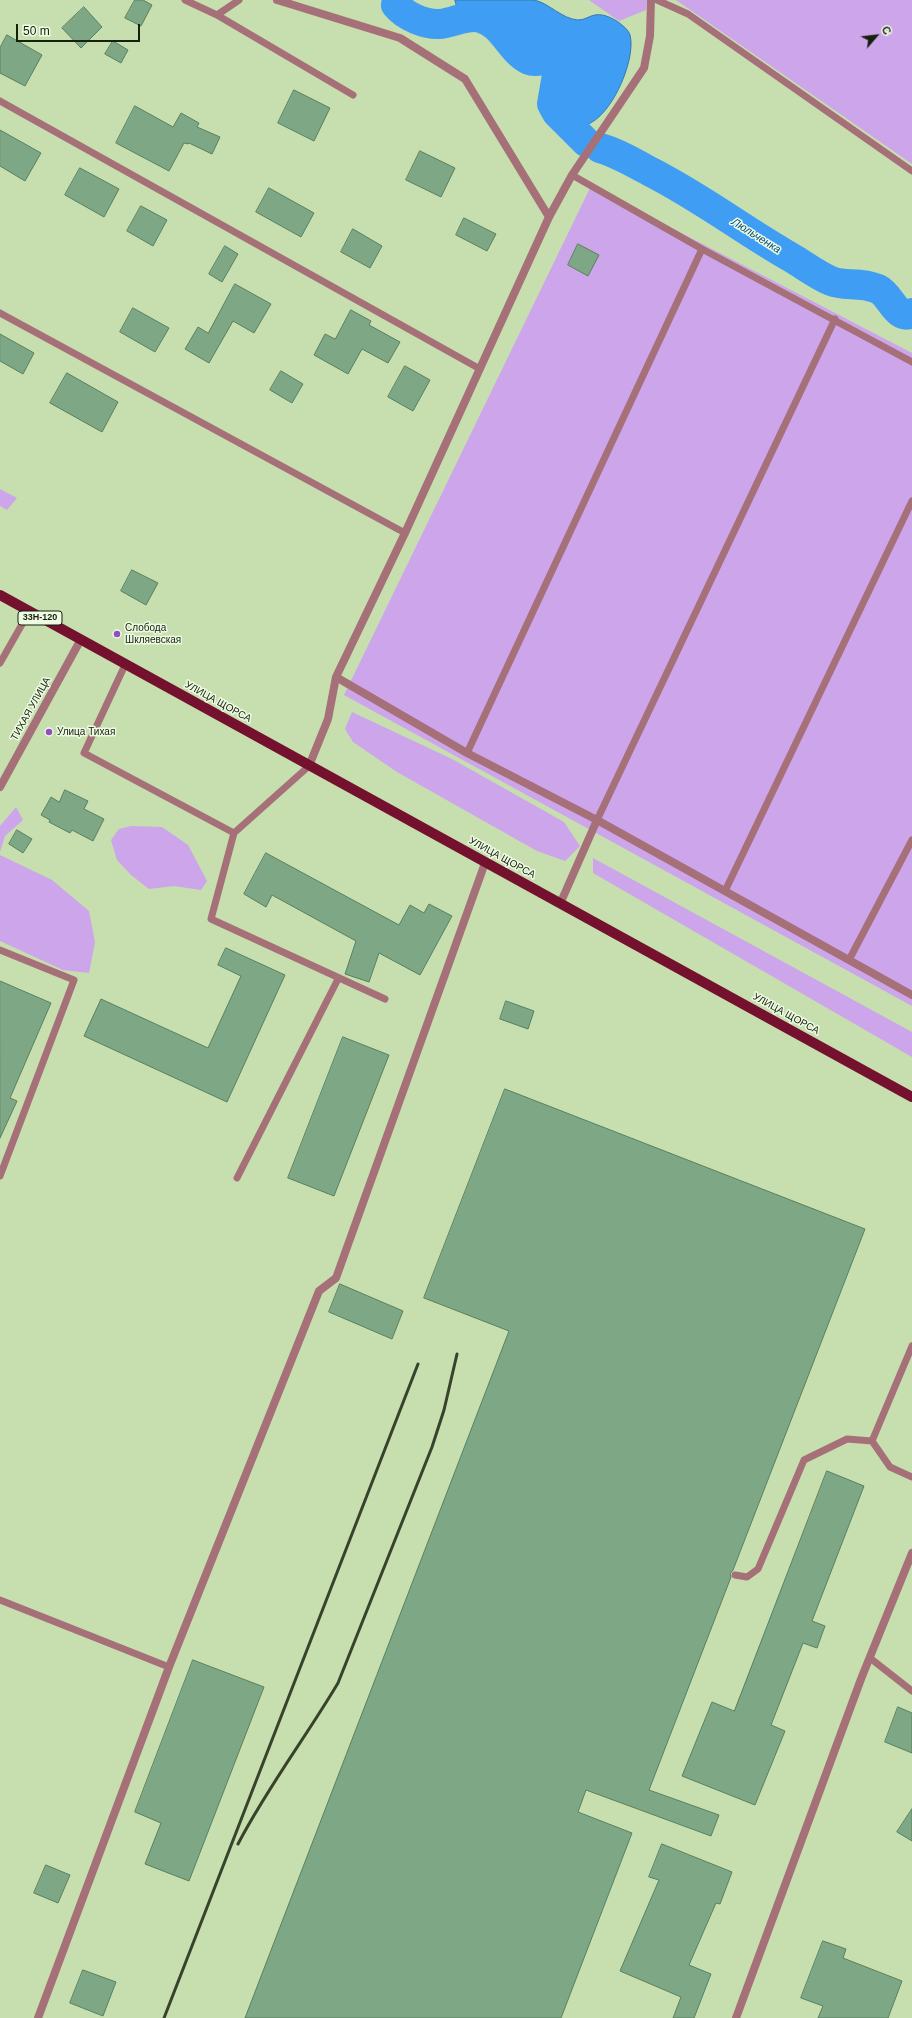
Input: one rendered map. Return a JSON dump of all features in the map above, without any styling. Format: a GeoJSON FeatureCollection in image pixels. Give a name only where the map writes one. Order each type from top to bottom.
{"type":"FeatureCollection","features":[{"type":"Feature","properties":{"kind":"main road","name":"33Н-120"},"geometry":{"type":"LineString","coordinates":[[0,595],[80,641]]}},
{"type":"Feature","properties":{"kind":"main road","name":"УЛИЦА ЩОРСА"},"geometry":{"type":"LineString","coordinates":[[80,641],[912,1097]]}},
{"type":"Feature","properties":{"kind":"street"},"geometry":{"type":"LineString","coordinates":[[277,0],[400,38],[465,80],[549,217]]}},
{"type":"Feature","properties":{"kind":"street"},"geometry":{"type":"LineString","coordinates":[[309,766],[328,720],[336,677],[404,534],[549,217],[572,175],[644,68],[650,36],[651,0]]}},
{"type":"Feature","properties":{"kind":"street","name":"ТИХАЯ УЛИЦА"},"geometry":{"type":"LineString","coordinates":[[0,787],[80,641]]}},
{"type":"Feature","properties":{"kind":"street"},"geometry":{"type":"LineString","coordinates":[[336,677],[467,752],[597,820],[912,994]]}},
{"type":"Feature","properties":{"kind":"street"},"geometry":{"type":"LineString","coordinates":[[560,904],[597,820]]}},
{"type":"Feature","properties":{"kind":"street"},"geometry":{"type":"LineString","coordinates":[[38,2018],[169,1667],[319,1291],[336,1278],[485,863]]}},
{"type":"Feature","properties":{"kind":"street"},"geometry":{"type":"LineString","coordinates":[[736,2018],[870,1658],[912,1553]]}},
{"type":"Feature","properties":{"kind":"lane"},"geometry":{"type":"LineString","coordinates":[[185,0],[217,15],[353,95]]}},
{"type":"Feature","properties":{"kind":"lane"},"geometry":{"type":"LineString","coordinates":[[217,15],[239,0]]}},
{"type":"Feature","properties":{"kind":"lane"},"geometry":{"type":"LineString","coordinates":[[657,0],[688,14],[912,171]]}},
{"type":"Feature","properties":{"kind":"lane"},"geometry":{"type":"LineString","coordinates":[[0,101],[480,369]]}},
{"type":"Feature","properties":{"kind":"lane"},"geometry":{"type":"LineString","coordinates":[[572,175],[702,249],[912,362]]}},
{"type":"Feature","properties":{"kind":"lane"},"geometry":{"type":"LineString","coordinates":[[467,752],[702,249]]}},
{"type":"Feature","properties":{"kind":"lane"},"geometry":{"type":"LineString","coordinates":[[0,313],[404,534]]}},
{"type":"Feature","properties":{"kind":"lane"},"geometry":{"type":"LineString","coordinates":[[597,820],[835,320]]}},
{"type":"Feature","properties":{"kind":"lane"},"geometry":{"type":"LineString","coordinates":[[724,891],[912,501]]}},
{"type":"Feature","properties":{"kind":"lane"},"geometry":{"type":"LineString","coordinates":[[0,663],[29,612]]}},
{"type":"Feature","properties":{"kind":"lane"},"geometry":{"type":"LineString","coordinates":[[125,665],[84,753],[234,833]]}},
{"type":"Feature","properties":{"kind":"lane"},"geometry":{"type":"LineString","coordinates":[[309,766],[234,833],[211,919],[338,979],[385,999]]}},
{"type":"Feature","properties":{"kind":"lane"},"geometry":{"type":"LineString","coordinates":[[849,960],[912,840]]}},
{"type":"Feature","properties":{"kind":"lane"},"geometry":{"type":"LineString","coordinates":[[0,950],[74,980],[0,1176]]}},
{"type":"Feature","properties":{"kind":"lane"},"geometry":{"type":"LineString","coordinates":[[237,1178],[338,979]]}},
{"type":"Feature","properties":{"kind":"lane"},"geometry":{"type":"LineString","coordinates":[[872,1441],[912,1346]]}},
{"type":"Feature","properties":{"kind":"lane"},"geometry":{"type":"LineString","coordinates":[[735,1575],[747,1577],[758,1569],[804,1460],[847,1439],[872,1441]]}},
{"type":"Feature","properties":{"kind":"lane"},"geometry":{"type":"LineString","coordinates":[[872,1441],[890,1467],[912,1477]]}},
{"type":"Feature","properties":{"kind":"lane"},"geometry":{"type":"LineString","coordinates":[[0,1600],[169,1667]]}},
{"type":"Feature","properties":{"kind":"lane"},"geometry":{"type":"LineString","coordinates":[[870,1658],[912,1691]]}},
{"type":"Feature","properties":{"kind":"shaded area"},"geometry":{"type":"Polygon","coordinates":[[[589,0],[647,0],[646,10],[619,21],[589,0]]]}},
{"type":"Feature","properties":{"kind":"shaded area"},"geometry":{"type":"Polygon","coordinates":[[[676,0],[912,0],[912,164],[676,0]]]}},
{"type":"Feature","properties":{"kind":"shaded area"},"geometry":{"type":"Polygon","coordinates":[[[591,186],[912,353],[912,1006],[344,695],[591,186]]]}},
{"type":"Feature","properties":{"kind":"shaded area"},"geometry":{"type":"Polygon","coordinates":[[[0,489],[17,498],[7,510],[0,506],[0,489]]]}},
{"type":"Feature","properties":{"kind":"shaded area"},"geometry":{"type":"Polygon","coordinates":[[[352,712],[452,759],[564,822],[580,846],[565,861],[537,851],[397,772],[353,742],[345,729],[352,712]]]}},
{"type":"Feature","properties":{"kind":"shaded area"},"geometry":{"type":"Polygon","coordinates":[[[16,807],[23,820],[5,836],[0,852],[0,826],[16,807]]]}},
{"type":"Feature","properties":{"kind":"shaded area"},"geometry":{"type":"Polygon","coordinates":[[[131,826],[162,827],[188,845],[207,881],[201,890],[174,886],[149,889],[131,875],[117,860],[111,840],[119,829],[131,826]]]}},
{"type":"Feature","properties":{"kind":"shaded area"},"geometry":{"type":"Polygon","coordinates":[[[0,855],[52,880],[89,911],[95,942],[89,973],[63,970],[0,941],[0,855]]]}},
{"type":"Feature","properties":{"kind":"shaded area"},"geometry":{"type":"Polygon","coordinates":[[[593,858],[912,1032],[912,1057],[593,873],[593,858]]]}},
{"type":"Feature","properties":{"kind":"water"},"geometry":{"type":"Polygon","coordinates":[[[455,0],[534,0],[545,4],[572,19],[580,20],[599,15],[606,16],[617,21],[629,33],[631,46],[625,75],[610,104],[600,116],[590,123],[577,126],[567,121],[557,113],[553,105],[558,72],[557,66],[553,61],[547,59],[529,60],[487,20],[467,15],[459,10],[456,6],[455,0]]]}},
{"type":"Feature","properties":{"kind":"building"},"geometry":{"type":"Polygon","coordinates":[[[135,0],[143,0],[152,5],[141,26],[125,18],[135,0]]]}},
{"type":"Feature","properties":{"kind":"building"},"geometry":{"type":"Polygon","coordinates":[[[84,7],[102,27],[81,48],[62,28],[84,7]]]}},
{"type":"Feature","properties":{"kind":"building"},"geometry":{"type":"Polygon","coordinates":[[[7,35],[42,55],[25,86],[0,73],[0,48],[7,35]]]}},
{"type":"Feature","properties":{"kind":"building"},"geometry":{"type":"Polygon","coordinates":[[[113,41],[128,50],[121,63],[105,54],[113,41]]]}},
{"type":"Feature","properties":{"kind":"building"},"geometry":{"type":"Polygon","coordinates":[[[294,90],[330,108],[314,141],[278,123],[294,90]]]}},
{"type":"Feature","properties":{"kind":"building"},"geometry":{"type":"Polygon","coordinates":[[[135,106],[173,127],[181,113],[199,123],[197,127],[220,137],[212,154],[189,143],[184,143],[169,171],[116,143],[135,106]]]}},
{"type":"Feature","properties":{"kind":"building"},"geometry":{"type":"Polygon","coordinates":[[[0,130],[41,153],[25,181],[0,166],[0,130]]]}},
{"type":"Feature","properties":{"kind":"building"},"geometry":{"type":"Polygon","coordinates":[[[420,151],[455,168],[441,197],[406,180],[420,151]]]}},
{"type":"Feature","properties":{"kind":"building"},"geometry":{"type":"Polygon","coordinates":[[[80,168],[119,189],[104,217],[65,195],[80,168]]]}},
{"type":"Feature","properties":{"kind":"building"},"geometry":{"type":"Polygon","coordinates":[[[269,188],[314,213],[301,237],[256,212],[269,188]]]}},
{"type":"Feature","properties":{"kind":"building"},"geometry":{"type":"Polygon","coordinates":[[[141,206],[167,220],[153,246],[127,231],[141,206]]]}},
{"type":"Feature","properties":{"kind":"building"},"geometry":{"type":"Polygon","coordinates":[[[464,218],[496,234],[487,251],[456,235],[464,218]]]}},
{"type":"Feature","properties":{"kind":"building"},"geometry":{"type":"Polygon","coordinates":[[[353,229],[382,246],[370,268],[341,252],[353,229]]]}},
{"type":"Feature","properties":{"kind":"building"},"geometry":{"type":"Polygon","coordinates":[[[578,244],[599,255],[588,276],[568,265],[578,244]]]}},
{"type":"Feature","properties":{"kind":"building"},"geometry":{"type":"Polygon","coordinates":[[[225,246],[238,254],[222,282],[209,274],[225,246]]]}},
{"type":"Feature","properties":{"kind":"building"},"geometry":{"type":"Polygon","coordinates":[[[235,284],[271,304],[254,333],[233,321],[209,363],[185,349],[198,327],[208,333],[235,284]]]}},
{"type":"Feature","properties":{"kind":"building"},"geometry":{"type":"Polygon","coordinates":[[[133,308],[169,328],[155,352],[120,332],[133,308]]]}},
{"type":"Feature","properties":{"kind":"building"},"geometry":{"type":"Polygon","coordinates":[[[351,310],[371,321],[369,325],[400,342],[388,363],[362,349],[348,374],[314,355],[325,334],[335,339],[351,310]]]}},
{"type":"Feature","properties":{"kind":"building"},"geometry":{"type":"Polygon","coordinates":[[[0,334],[34,353],[23,374],[0,361],[0,334]]]}},
{"type":"Feature","properties":{"kind":"building"},"geometry":{"type":"Polygon","coordinates":[[[405,366],[430,380],[413,411],[388,397],[405,366]]]}},
{"type":"Feature","properties":{"kind":"building"},"geometry":{"type":"Polygon","coordinates":[[[281,371],[303,384],[292,403],[270,390],[281,371]]]}},
{"type":"Feature","properties":{"kind":"building"},"geometry":{"type":"Polygon","coordinates":[[[67,373],[118,402],[102,432],[50,403],[67,373]]]}},
{"type":"Feature","properties":{"kind":"building"},"geometry":{"type":"Polygon","coordinates":[[[132,570],[158,583],[146,605],[121,591],[132,570]]]}},
{"type":"Feature","properties":{"kind":"building"},"geometry":{"type":"Polygon","coordinates":[[[65,790],[88,801],[84,809],[104,819],[93,841],[72,830],[70,833],[49,822],[50,820],[41,815],[51,797],[59,802],[65,790]]]}},
{"type":"Feature","properties":{"kind":"building"},"geometry":{"type":"Polygon","coordinates":[[[17,830],[32,839],[23,853],[9,844],[17,830]]]}},
{"type":"Feature","properties":{"kind":"building"},"geometry":{"type":"Polygon","coordinates":[[[266,853],[399,925],[410,905],[424,913],[429,904],[452,916],[420,975],[379,953],[369,982],[345,974],[356,941],[272,895],[266,907],[244,894],[266,853]]]}},
{"type":"Feature","properties":{"kind":"building"},"geometry":{"type":"Polygon","coordinates":[[[226,948],[285,975],[227,1102],[84,1036],[101,999],[208,1048],[241,976],[218,965],[226,948]]]}},
{"type":"Feature","properties":{"kind":"building"},"geometry":{"type":"Polygon","coordinates":[[[0,981],[51,1003],[10,1098],[17,1101],[0,1138],[0,981]]]}},
{"type":"Feature","properties":{"kind":"building"},"geometry":{"type":"Polygon","coordinates":[[[506,1001],[534,1011],[528,1029],[500,1019],[506,1001]]]}},
{"type":"Feature","properties":{"kind":"building"},"geometry":{"type":"Polygon","coordinates":[[[343,1037],[389,1055],[334,1196],[288,1178],[343,1037]]]}},
{"type":"Feature","properties":{"kind":"building"},"geometry":{"type":"Polygon","coordinates":[[[505,1089],[865,1229],[733,1570],[730,1574],[731,1577],[649,1790],[719,1815],[711,1836],[586,1790],[578,1812],[632,1833],[561,2018],[245,2018],[509,1331],[424,1298],[505,1089]]]}},
{"type":"Feature","properties":{"kind":"building"},"geometry":{"type":"Polygon","coordinates":[[[340,1284],[403,1311],[392,1339],[329,1312],[340,1284]]]}},
{"type":"Feature","properties":{"kind":"building"},"geometry":{"type":"Polygon","coordinates":[[[827,1471],[864,1486],[812,1621],[825,1626],[817,1648],[803,1643],[771,1725],[785,1731],[755,1805],[682,1776],[712,1702],[734,1711],[827,1471]]]}},
{"type":"Feature","properties":{"kind":"building"},"geometry":{"type":"Polygon","coordinates":[[[193,1660],[264,1687],[189,1881],[145,1864],[161,1823],[135,1812],[193,1660]]]}},
{"type":"Feature","properties":{"kind":"building"},"geometry":{"type":"Polygon","coordinates":[[[898,1707],[912,1713],[912,1753],[885,1742],[898,1707]]]}},
{"type":"Feature","properties":{"kind":"building"},"geometry":{"type":"Polygon","coordinates":[[[912,1809],[912,1841],[897,1832],[912,1809]]]}},
{"type":"Feature","properties":{"kind":"building"},"geometry":{"type":"Polygon","coordinates":[[[662,1844],[732,1872],[720,1904],[716,1903],[689,1965],[711,1974],[694,2018],[673,2018],[681,1997],[620,1971],[659,1880],[649,1877],[662,1844]]]}},
{"type":"Feature","properties":{"kind":"building"},"geometry":{"type":"Polygon","coordinates":[[[46,1865],[70,1875],[58,1903],[34,1893],[46,1865]]]}},
{"type":"Feature","properties":{"kind":"building"},"geometry":{"type":"Polygon","coordinates":[[[823,1941],[846,1949],[843,1958],[902,1981],[888,2018],[818,2018],[823,2006],[801,1998],[823,1941]]]}},
{"type":"Feature","properties":{"kind":"building"},"geometry":{"type":"Polygon","coordinates":[[[83,1970],[116,1982],[103,2016],[70,2003],[83,1970]]]}},
{"type":"Feature","properties":{"kind":"waterway","name":"Люльченка"},"geometry":{"type":"LineString","coordinates":[[397,0],[396,5],[405,13],[428,23],[440,24],[471,17],[489,21],[522,56],[533,61],[552,61],[558,69],[552,104],[557,113],[586,142]]}},
{"type":"Feature","properties":{"kind":"waterway","name":"Люльченка"},"geometry":{"type":"LineString","coordinates":[[600,148],[613,152],[686,191],[826,279],[836,283],[865,285],[878,289],[887,296],[898,311],[906,315],[912,313]]}},
{"type":"Feature","properties":{"kind":"railway"},"geometry":{"type":"LineString","coordinates":[[238,1844],[261,1803],[338,1683],[432,1447],[444,1410],[457,1354]]}},
{"type":"Feature","properties":{"kind":"railway"},"geometry":{"type":"LineString","coordinates":[[164,2018],[418,1364]]}},
{"type":"Feature","properties":{"kind":"place","name":"Слобода Шкляевская"},"geometry":{"type":"Point","coordinates":[117,634]}},
{"type":"Feature","properties":{"kind":"place","name":"Улица Тихая"},"geometry":{"type":"Point","coordinates":[49,732]}}]}
